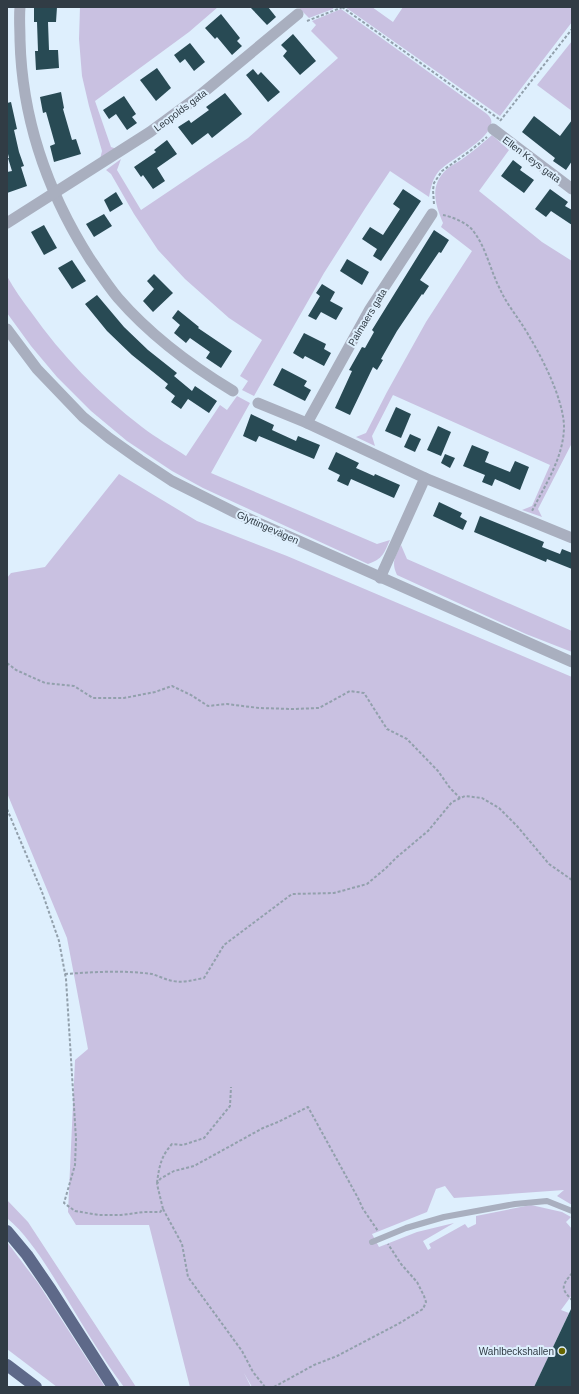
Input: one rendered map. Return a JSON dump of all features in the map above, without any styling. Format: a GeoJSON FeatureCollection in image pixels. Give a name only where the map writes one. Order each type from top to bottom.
{"type":"FeatureCollection","features":[{"type":"Feature","properties":{"kind":"highway"},"geometry":{"type":"LineString","coordinates":[[7,1231],[27,1255],[47,1284],[113,1387]]}},
{"type":"Feature","properties":{"kind":"highway"},"geometry":{"type":"LineString","coordinates":[[7,1365],[36,1387]]}},
{"type":"Feature","properties":{"kind":"street"},"geometry":{"type":"LineString","coordinates":[[20,7],[21,68],[27,109],[38,148],[54,194],[80,243],[118,298],[146,328],[203,373],[233,391]]}},
{"type":"Feature","properties":{"kind":"street","name":"Leopolds gata"},"geometry":{"type":"LineString","coordinates":[[7,223],[150,132],[199,96],[298,14]]}},
{"type":"Feature","properties":{"kind":"street","name":"Ellen Keys gata"},"geometry":{"type":"LineString","coordinates":[[493,129],[572,189]]}},
{"type":"Feature","properties":{"kind":"street","name":"Palmaers gata"},"geometry":{"type":"LineString","coordinates":[[307,423],[370,308],[432,214]]}},
{"type":"Feature","properties":{"kind":"street","name":"Glyttingevägen"},"geometry":{"type":"LineString","coordinates":[[7,329],[37,369],[83,417],[109,438],[172,481],[236,513],[572,662]]}},
{"type":"Feature","properties":{"kind":"street"},"geometry":{"type":"LineString","coordinates":[[258,403],[307,423],[425,478],[572,538]]}},
{"type":"Feature","properties":{"kind":"street"},"geometry":{"type":"LineString","coordinates":[[380,578],[425,478]]}},
{"type":"Feature","properties":{"kind":"lane"},"geometry":{"type":"LineString","coordinates":[[372,1242],[406,1228],[444,1217],[515,1204],[547,1201],[572,1211]]}},
{"type":"Feature","properties":{"kind":"path"},"geometry":{"type":"LineString","coordinates":[[298,14],[306,21],[343,7],[501,120]]}},
{"type":"Feature","properties":{"kind":"path"},"geometry":{"type":"LineString","coordinates":[[432,214],[449,216],[466,225],[473,231],[484,249],[498,287],[529,336],[544,363],[554,387],[564,426],[563,441],[559,455],[528,520]]}},
{"type":"Feature","properties":{"kind":"path"},"geometry":{"type":"LineString","coordinates":[[7,663],[16,670],[45,683],[74,686],[93,698],[124,698],[155,692],[172,686],[191,695],[208,706],[227,704],[259,708],[293,709],[319,708],[350,691],[364,693],[387,729],[407,739],[438,771],[450,788],[460,798]]}},
{"type":"Feature","properties":{"kind":"path"},"geometry":{"type":"LineString","coordinates":[[65,974],[109,972],[153,974],[172,981],[186,982],[204,978],[224,945],[292,894],[334,893],[367,884],[428,831],[452,802],[466,796],[482,798],[499,808],[549,864],[572,880]]}},
{"type":"Feature","properties":{"kind":"path"},"geometry":{"type":"LineString","coordinates":[[7,809],[36,878],[59,941],[65,974],[73,1075],[76,1139],[75,1165],[64,1203],[75,1211],[99,1214],[121,1215],[144,1212],[160,1212],[164,1209]]}},
{"type":"Feature","properties":{"kind":"path"},"geometry":{"type":"LineString","coordinates":[[231,1087],[230,1106],[204,1138],[183,1145],[172,1144],[165,1152],[159,1168],[157,1184],[164,1209],[182,1244],[188,1277],[242,1351],[253,1372],[265,1387]]}},
{"type":"Feature","properties":{"kind":"path"},"geometry":{"type":"LineString","coordinates":[[157,1184],[160,1179],[174,1172],[194,1166],[263,1128],[308,1107],[363,1209],[401,1264],[417,1282],[426,1302],[423,1309],[337,1356],[314,1365],[274,1387]]}},
{"type":"Feature","properties":{"kind":"path"},"geometry":{"type":"LineString","coordinates":[[572,1273],[564,1283],[563,1288],[565,1293],[572,1300]]}},
{"type":"Feature","properties":{"kind":"shaded area"},"geometry":{"type":"Polygon","coordinates":[[[80,7],[218,7],[189,32],[95,101],[111,147],[117,149],[100,159],[102,151],[82,76],[79,39],[80,7]]]}},
{"type":"Feature","properties":{"kind":"shaded area"},"geometry":{"type":"Polygon","coordinates":[[[298,7],[334,7],[333,9],[309,18],[298,7]]]}},
{"type":"Feature","properties":{"kind":"shaded area"},"geometry":{"type":"Polygon","coordinates":[[[345,7],[372,7],[393,22],[403,7],[572,7],[572,22],[500,116],[345,7]]]}},
{"type":"Feature","properties":{"kind":"shaded area"},"geometry":{"type":"Polygon","coordinates":[[[341,9],[487,114],[491,121],[490,129],[474,145],[439,171],[433,180],[429,197],[390,171],[324,273],[254,396],[242,390],[248,381],[240,376],[262,340],[229,318],[185,279],[158,250],[134,214],[111,174],[106,170],[121,159],[117,170],[141,210],[248,138],[338,58],[311,31],[316,25],[312,21],[341,9]]]}},
{"type":"Feature","properties":{"kind":"shaded area"},"geometry":{"type":"Polygon","coordinates":[[[572,41],[572,111],[537,85],[572,41]]]}},
{"type":"Feature","properties":{"kind":"shaded area"},"geometry":{"type":"Polygon","coordinates":[[[492,135],[509,150],[479,191],[542,242],[572,261],[572,443],[538,509],[542,517],[522,510],[532,506],[550,465],[393,395],[372,436],[375,446],[356,437],[366,433],[426,322],[472,251],[441,227],[443,223],[435,195],[441,175],[492,135]]]}},
{"type":"Feature","properties":{"kind":"shaded area"},"geometry":{"type":"Polygon","coordinates":[[[7,276],[18,294],[55,344],[82,374],[96,388],[142,427],[186,456],[220,405],[227,410],[237,396],[250,403],[211,473],[377,544],[390,540],[380,558],[368,564],[203,488],[172,471],[127,441],[91,411],[57,377],[31,346],[7,313],[7,276]]]}},
{"type":"Feature","properties":{"kind":"shaded area"},"geometry":{"type":"Polygon","coordinates":[[[119,474],[197,521],[287,556],[572,677],[572,1205],[557,1196],[564,1190],[454,1198],[445,1186],[436,1189],[427,1212],[372,1234],[379,1247],[417,1232],[454,1223],[423,1241],[428,1250],[431,1248],[429,1244],[465,1224],[468,1228],[476,1224],[476,1216],[531,1205],[562,1212],[571,1217],[566,1222],[572,1229],[572,1295],[561,1310],[569,1313],[534,1387],[252,1387],[244,1373],[251,1387],[190,1387],[149,1225],[76,1225],[68,1212],[75,1060],[88,1049],[67,938],[7,793],[7,578],[11,573],[45,567],[119,474]]]}},
{"type":"Feature","properties":{"kind":"shaded area"},"geometry":{"type":"Polygon","coordinates":[[[401,545],[407,559],[572,631],[572,652],[526,634],[397,575],[394,563],[401,545]]]}},
{"type":"Feature","properties":{"kind":"shaded area"},"geometry":{"type":"Polygon","coordinates":[[[7,1200],[28,1222],[136,1387],[124,1387],[109,1366],[40,1256],[24,1235],[7,1218],[7,1200]]]}},
{"type":"Feature","properties":{"kind":"shaded area"},"geometry":{"type":"Polygon","coordinates":[[[7,1242],[38,1283],[105,1387],[57,1387],[7,1349],[7,1242]]]}},
{"type":"Feature","properties":{"kind":"building"},"geometry":{"type":"Polygon","coordinates":[[[34,7],[57,7],[56,22],[48,22],[49,50],[58,50],[59,68],[36,70],[35,51],[38,51],[37,22],[34,22],[34,7]]]}},
{"type":"Feature","properties":{"kind":"building"},"geometry":{"type":"Polygon","coordinates":[[[250,7],[268,7],[276,17],[267,25],[250,7]]]}},
{"type":"Feature","properties":{"kind":"building"},"geometry":{"type":"Polygon","coordinates":[[[221,14],[240,38],[237,41],[242,46],[232,55],[217,37],[215,39],[205,28],[221,14]]]}},
{"type":"Feature","properties":{"kind":"building"},"geometry":{"type":"Polygon","coordinates":[[[293,34],[316,61],[300,75],[283,56],[287,51],[281,45],[293,34]]]}},
{"type":"Feature","properties":{"kind":"building"},"geometry":{"type":"Polygon","coordinates":[[[190,43],[205,62],[194,71],[185,59],[180,63],[174,55],[190,43]]]}},
{"type":"Feature","properties":{"kind":"building"},"geometry":{"type":"Polygon","coordinates":[[[157,68],[171,88],[156,101],[140,80],[157,68]]]}},
{"type":"Feature","properties":{"kind":"building"},"geometry":{"type":"Polygon","coordinates":[[[253,69],[258,75],[261,72],[280,92],[268,102],[246,75],[253,69]]]}},
{"type":"Feature","properties":{"kind":"building"},"geometry":{"type":"Polygon","coordinates":[[[61,92],[63,109],[72,140],[76,139],[81,154],[54,162],[50,146],[55,144],[46,112],[43,113],[40,97],[61,92]]]}},
{"type":"Feature","properties":{"kind":"building"},"geometry":{"type":"Polygon","coordinates":[[[225,93],[242,114],[212,138],[208,133],[192,145],[178,127],[189,120],[191,123],[209,110],[206,107],[225,93]]]}},
{"type":"Feature","properties":{"kind":"building"},"geometry":{"type":"Polygon","coordinates":[[[124,96],[136,114],[132,117],[137,123],[127,130],[116,114],[109,119],[103,110],[124,96]]]}},
{"type":"Feature","properties":{"kind":"building"},"geometry":{"type":"Polygon","coordinates":[[[11,102],[17,129],[14,130],[24,166],[21,167],[27,186],[7,193],[7,172],[12,171],[7,150],[7,103],[11,102]]]}},
{"type":"Feature","properties":{"kind":"building"},"geometry":{"type":"Polygon","coordinates":[[[534,116],[560,136],[572,120],[572,161],[566,170],[553,161],[555,158],[522,132],[534,116]]]}},
{"type":"Feature","properties":{"kind":"building"},"geometry":{"type":"Polygon","coordinates":[[[167,140],[177,154],[157,168],[165,181],[153,189],[143,175],[141,177],[134,167],[156,152],[154,150],[167,140]]]}},
{"type":"Feature","properties":{"kind":"building"},"geometry":{"type":"Polygon","coordinates":[[[513,160],[522,167],[520,170],[534,180],[524,193],[501,176],[513,160]]]}},
{"type":"Feature","properties":{"kind":"building"},"geometry":{"type":"Polygon","coordinates":[[[403,189],[421,201],[381,261],[373,256],[377,249],[362,239],[370,227],[383,235],[400,209],[393,204],[403,189]]]}},
{"type":"Feature","properties":{"kind":"building"},"geometry":{"type":"Polygon","coordinates":[[[550,189],[568,202],[565,206],[572,210],[572,225],[551,211],[546,217],[535,209],[550,189]]]}},
{"type":"Feature","properties":{"kind":"building"},"geometry":{"type":"Polygon","coordinates":[[[116,192],[123,204],[110,212],[104,200],[116,192]]]}},
{"type":"Feature","properties":{"kind":"building"},"geometry":{"type":"Polygon","coordinates":[[[104,214],[112,226],[94,237],[86,224],[104,214]]]}},
{"type":"Feature","properties":{"kind":"building"},"geometry":{"type":"Polygon","coordinates":[[[44,225],[57,248],[44,255],[31,232],[44,225]]]}},
{"type":"Feature","properties":{"kind":"building"},"geometry":{"type":"Polygon","coordinates":[[[434,230],[449,240],[420,280],[429,286],[397,331],[381,359],[383,360],[377,370],[373,367],[350,415],[335,408],[352,371],[349,370],[362,347],[365,348],[374,332],[372,330],[434,230]]]}},
{"type":"Feature","properties":{"kind":"building"},"geometry":{"type":"Polygon","coordinates":[[[347,259],[369,272],[362,285],[340,271],[347,259]]]}},
{"type":"Feature","properties":{"kind":"building"},"geometry":{"type":"Polygon","coordinates":[[[72,260],[86,281],[72,289],[58,268],[72,260]]]}},
{"type":"Feature","properties":{"kind":"building"},"geometry":{"type":"Polygon","coordinates":[[[154,274],[173,293],[153,312],[143,301],[154,289],[147,281],[154,274]]]}},
{"type":"Feature","properties":{"kind":"building"},"geometry":{"type":"Polygon","coordinates":[[[322,284],[335,292],[330,301],[343,308],[336,320],[321,312],[316,320],[308,316],[320,296],[316,293],[322,284]]]}},
{"type":"Feature","properties":{"kind":"building"},"geometry":{"type":"Polygon","coordinates":[[[97,295],[124,327],[148,350],[177,373],[174,376],[192,391],[195,386],[217,401],[209,413],[188,399],[181,409],[171,402],[175,396],[165,388],[168,384],[132,355],[107,331],[85,304],[97,295]]]}},
{"type":"Feature","properties":{"kind":"building"},"geometry":{"type":"Polygon","coordinates":[[[178,310],[199,327],[198,328],[232,351],[221,368],[206,358],[210,352],[190,338],[186,343],[174,333],[180,325],[172,318],[178,310]]]}},
{"type":"Feature","properties":{"kind":"building"},"geometry":{"type":"Polygon","coordinates":[[[304,333],[326,344],[324,349],[331,353],[324,366],[305,356],[303,359],[293,353],[304,333]]]}},
{"type":"Feature","properties":{"kind":"building"},"geometry":{"type":"Polygon","coordinates":[[[282,368],[307,381],[304,386],[311,390],[305,401],[273,385],[282,368]]]}},
{"type":"Feature","properties":{"kind":"building"},"geometry":{"type":"Polygon","coordinates":[[[396,407],[411,414],[401,438],[385,431],[396,407]]]}},
{"type":"Feature","properties":{"kind":"building"},"geometry":{"type":"Polygon","coordinates":[[[251,414],[274,425],[272,430],[296,441],[298,436],[320,445],[314,459],[259,436],[256,442],[243,436],[251,414]]]}},
{"type":"Feature","properties":{"kind":"building"},"geometry":{"type":"Polygon","coordinates":[[[438,426],[451,432],[441,456],[427,450],[438,426]]]}},
{"type":"Feature","properties":{"kind":"building"},"geometry":{"type":"Polygon","coordinates":[[[410,434],[421,439],[415,452],[404,447],[410,434]]]}},
{"type":"Feature","properties":{"kind":"building"},"geometry":{"type":"Polygon","coordinates":[[[472,445],[489,452],[485,462],[510,472],[515,461],[529,467],[520,490],[495,479],[492,486],[482,482],[485,475],[463,466],[472,445]]]}},
{"type":"Feature","properties":{"kind":"building"},"geometry":{"type":"Polygon","coordinates":[[[336,452],[359,463],[356,468],[374,476],[375,474],[400,485],[394,498],[351,479],[348,486],[337,481],[340,475],[328,469],[336,452]]]}},
{"type":"Feature","properties":{"kind":"building"},"geometry":{"type":"Polygon","coordinates":[[[445,454],[455,458],[450,468],[441,463],[445,454]]]}},
{"type":"Feature","properties":{"kind":"building"},"geometry":{"type":"Polygon","coordinates":[[[439,502],[462,513],[460,517],[467,521],[463,530],[433,516],[439,502]]]}},
{"type":"Feature","properties":{"kind":"building"},"geometry":{"type":"Polygon","coordinates":[[[480,516],[544,542],[542,547],[560,554],[562,549],[572,553],[572,569],[547,559],[546,562],[474,532],[480,516]]]}},
{"type":"Feature","properties":{"kind":"building","name":"Wahlbeckshallen"},"geometry":{"type":"Polygon","coordinates":[[[572,1307],[572,1387],[534,1387],[572,1307]]]}},
{"type":"Feature","properties":{"kind":"place","name":"Wahlbeckshallen"},"geometry":{"type":"Point","coordinates":[562,1351]}}]}
